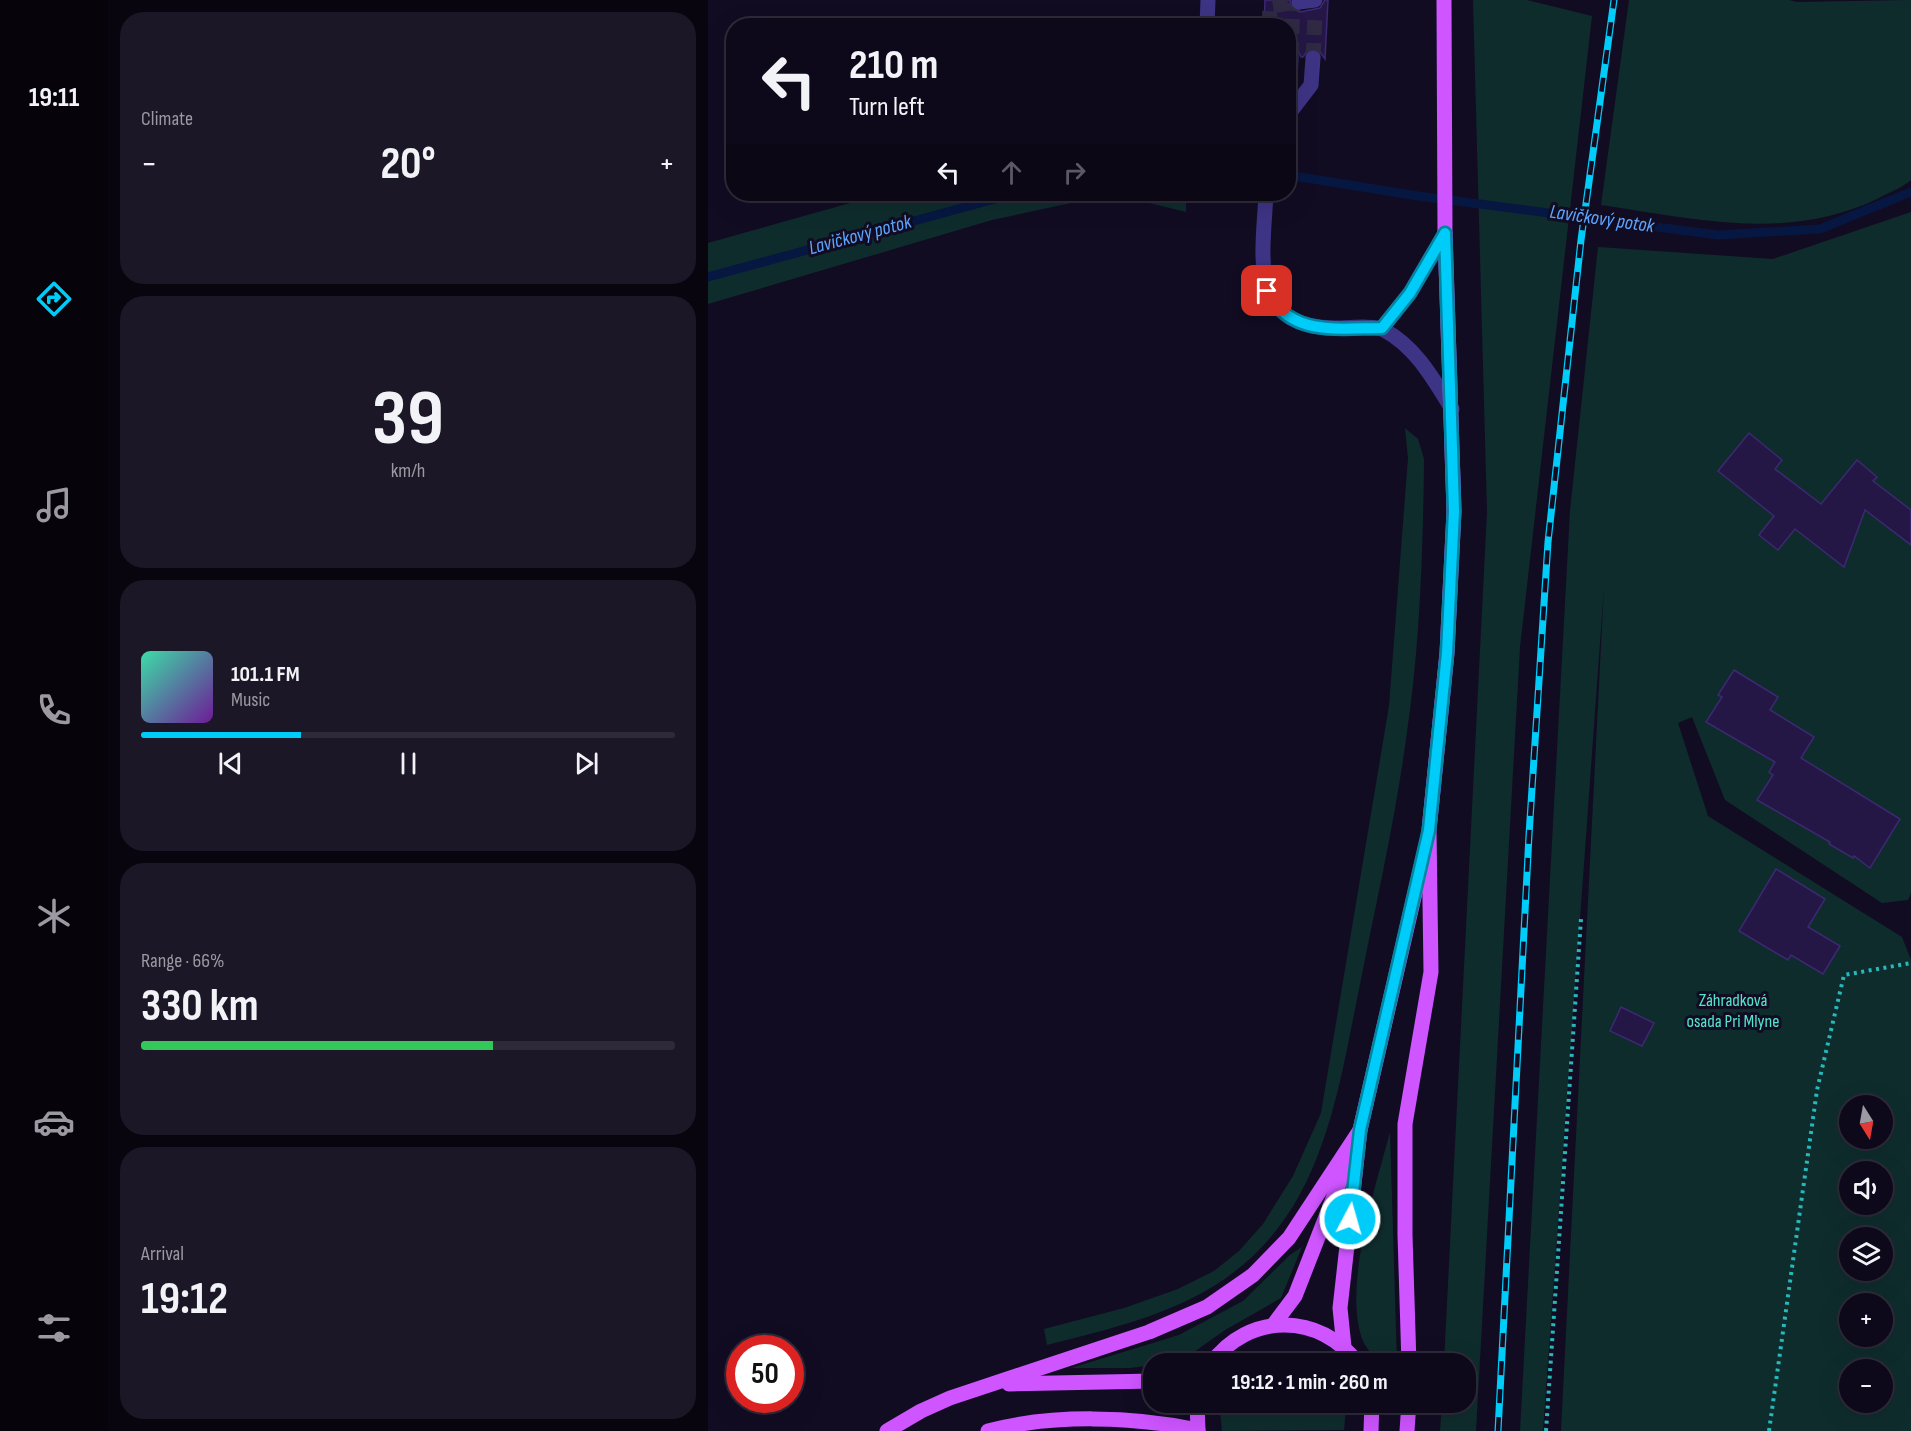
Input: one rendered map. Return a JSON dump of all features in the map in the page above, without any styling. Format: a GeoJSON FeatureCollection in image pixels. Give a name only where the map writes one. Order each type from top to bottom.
{"type":"FeatureCollection","features":[{"type":"Feature","properties":{"kind":"main road"},"geometry":{"type":"LineString","coordinates":[[1409,1353],[1405,1124],[1431,972],[1429,830],[1447,653],[1454,511],[1445,233],[1444,0]]}},
{"type":"Feature","properties":{"kind":"main road"},"geometry":{"type":"LineString","coordinates":[[1344,1347],[1340,1308],[1360,1130],[1429,830]]}},
{"type":"Feature","properties":{"kind":"main road"},"geometry":{"type":"LineString","coordinates":[[1274,1324],[1295,1296],[1360,1130]]}},
{"type":"Feature","properties":{"kind":"main road"},"geometry":{"type":"LineString","coordinates":[[887,1431],[921,1411],[950,1398],[1149,1332],[1207,1307],[1253,1275],[1289,1238],[1360,1130]]}},
{"type":"Feature","properties":{"kind":"main road"},"geometry":{"type":"LineString","coordinates":[[1219,1353],[1235,1339],[1254,1329],[1274,1324],[1293,1324],[1311,1328],[1328,1335],[1349,1353]]}},
{"type":"Feature","properties":{"kind":"main road"},"geometry":{"type":"LineString","coordinates":[[994,1384],[1143,1382]]}},
{"type":"Feature","properties":{"kind":"main road"},"geometry":{"type":"LineString","coordinates":[[988,1431],[1044,1421],[1094,1420],[1168,1424],[1198,1430],[1197,1413]]}},
{"type":"Feature","properties":{"kind":"main road"},"geometry":{"type":"LineString","coordinates":[[1371,1431],[1372,1413]]}},
{"type":"Feature","properties":{"kind":"main road"},"geometry":{"type":"LineString","coordinates":[[1407,1431],[1408,1413]]}},
{"type":"Feature","properties":{"kind":"lane"},"geometry":{"type":"LineString","coordinates":[[1207,18],[1208,0]]}},
{"type":"Feature","properties":{"kind":"lane"},"geometry":{"type":"LineString","coordinates":[[1299,2],[1315,5]]}},
{"type":"Feature","properties":{"kind":"lane"},"geometry":{"type":"LineString","coordinates":[[1296,105],[1311,85],[1313,58]]}},
{"type":"Feature","properties":{"kind":"lane"},"geometry":{"type":"LineString","coordinates":[[1266,201],[1263,268],[1267,291],[1274,305],[1287,317],[1304,324],[1327,328],[1382,328],[1409,349],[1426,367],[1452,409]]}},
{"type":"Feature","properties":{"kind":"lane"},"geometry":{"type":"LineString","coordinates":[[1382,328],[1410,293],[1445,233]]}},
{"type":"Feature","properties":{"kind":"path"},"geometry":{"type":"LineString","coordinates":[[1546,1431],[1581,919]]}},
{"type":"Feature","properties":{"kind":"path"},"geometry":{"type":"LineString","coordinates":[[1769,1431],[1817,1090],[1844,975],[1911,963]]}},
{"type":"Feature","properties":{"kind":"green space"},"geometry":{"type":"Polygon","coordinates":[[[1473,0],[1527,0],[1592,16],[1520,647],[1476,1431],[1440,1431],[1441,1413],[1476,1413],[1476,1353],[1445,1353],[1487,512],[1473,0]]]}},
{"type":"Feature","properties":{"kind":"green space"},"geometry":{"type":"Polygon","coordinates":[[[1629,0],[1789,0],[1797,2],[1911,0],[1911,180],[1900,188],[1845,212],[1811,220],[1776,223],[1707,221],[1601,205],[1629,0]]]}},
{"type":"Feature","properties":{"kind":"green space"},"geometry":{"type":"Polygon","coordinates":[[[857,201],[1080,201],[992,220],[708,304],[708,243],[857,201]]]}},
{"type":"Feature","properties":{"kind":"green space"},"geometry":{"type":"Polygon","coordinates":[[[1141,201],[1186,201],[1186,212],[1141,201]]]}},
{"type":"Feature","properties":{"kind":"green space","name":"Záhradková osada Pri Mlyne"},"geometry":{"type":"Polygon","coordinates":[[[1911,212],[1911,893],[1908,900],[1882,903],[1725,800],[1692,717],[1678,723],[1708,816],[1902,937],[1911,960],[1911,1431],[1561,1431],[1604,587],[1543,1431],[1520,1431],[1570,511],[1598,247],[1773,259],[1911,212]]]}},
{"type":"Feature","properties":{"kind":"green space"},"geometry":{"type":"Polygon","coordinates":[[[1405,428],[1418,439],[1424,459],[1420,599],[1411,704],[1402,769],[1341,1076],[1323,1141],[1311,1172],[1296,1201],[1278,1228],[1255,1254],[1230,1275],[1202,1293],[1173,1307],[1112,1328],[1047,1345],[1044,1329],[1124,1308],[1178,1289],[1214,1271],[1239,1251],[1263,1224],[1293,1176],[1321,1113],[1389,706],[1408,458],[1405,428]]]}},
{"type":"Feature","properties":{"kind":"green space"},"geometry":{"type":"Polygon","coordinates":[[[1390,1132],[1397,1353],[1371,1353],[1363,1341],[1358,1319],[1356,1294],[1359,1266],[1370,1208],[1390,1132]]]}},
{"type":"Feature","properties":{"kind":"green space"},"geometry":{"type":"Polygon","coordinates":[[[1302,1247],[1281,1298],[1225,1330],[1193,1353],[1143,1353],[1143,1366],[1071,1368],[1179,1335],[1243,1301],[1290,1255],[1302,1247]]]}},
{"type":"Feature","properties":{"kind":"green space"},"geometry":{"type":"Polygon","coordinates":[[[1220,1413],[1346,1413],[1344,1430],[1222,1431],[1220,1413]]]}},
{"type":"Feature","properties":{"kind":"building"},"geometry":{"type":"Polygon","coordinates":[[[1265,0],[1290,0],[1292,8],[1300,12],[1320,8],[1325,0],[1328,0],[1325,59],[1319,50],[1314,48],[1301,57],[1296,49],[1296,18],[1264,18],[1265,0]]]}},
{"type":"Feature","properties":{"kind":"building"},"geometry":{"type":"Polygon","coordinates":[[[1749,433],[1782,460],[1775,469],[1821,504],[1857,460],[1877,477],[1873,481],[1911,510],[1911,545],[1865,510],[1844,567],[1795,529],[1778,550],[1759,535],[1774,516],[1718,471],[1749,433]]]}},
{"type":"Feature","properties":{"kind":"building"},"geometry":{"type":"Polygon","coordinates":[[[1734,670],[1778,697],[1770,710],[1814,737],[1801,758],[1900,819],[1870,868],[1854,856],[1853,858],[1829,844],[1830,842],[1757,800],[1773,775],[1769,772],[1775,762],[1706,722],[1722,697],[1718,695],[1734,670]]]}},
{"type":"Feature","properties":{"kind":"building"},"geometry":{"type":"Polygon","coordinates":[[[1776,869],[1825,899],[1808,927],[1840,946],[1823,974],[1791,955],[1788,960],[1739,931],[1776,869]]]}},
{"type":"Feature","properties":{"kind":"building"},"geometry":{"type":"Polygon","coordinates":[[[1621,1007],[1654,1023],[1642,1046],[1610,1031],[1621,1007]]]}},
{"type":"Feature","properties":{"kind":"waterway","name":"Lavičkový potok"},"geometry":{"type":"LineString","coordinates":[[1296,176],[1418,196],[1718,235],[1820,229],[1911,192]]}},
{"type":"Feature","properties":{"kind":"waterway","name":"Lavičkový potok"},"geometry":{"type":"LineString","coordinates":[[708,277],[987,201]]}},
{"type":"Feature","properties":{"kind":"tunnel"},"geometry":{"type":"LineString","coordinates":[[1269,18],[1270,6],[1299,2]]}},
{"type":"Feature","properties":{"kind":"tunnel"},"geometry":{"type":"LineString","coordinates":[[1292,18],[1293,3]]}},
{"type":"Feature","properties":{"kind":"tunnel"},"geometry":{"type":"LineString","coordinates":[[1313,58],[1315,15]]}},
{"type":"Feature","properties":{"kind":"railway"},"geometry":{"type":"LineString","coordinates":[[1498,1431],[1529,835],[1548,542],[1581,240],[1614,0]]}},
{"type":"Feature","properties":{"kind":"route"},"geometry":{"type":"LineString","coordinates":[[1267,291],[1274,305],[1287,317],[1304,324],[1327,328],[1382,328],[1410,293],[1445,233],[1454,511],[1447,653],[1429,830],[1360,1130],[1350,1219]]}}]}
